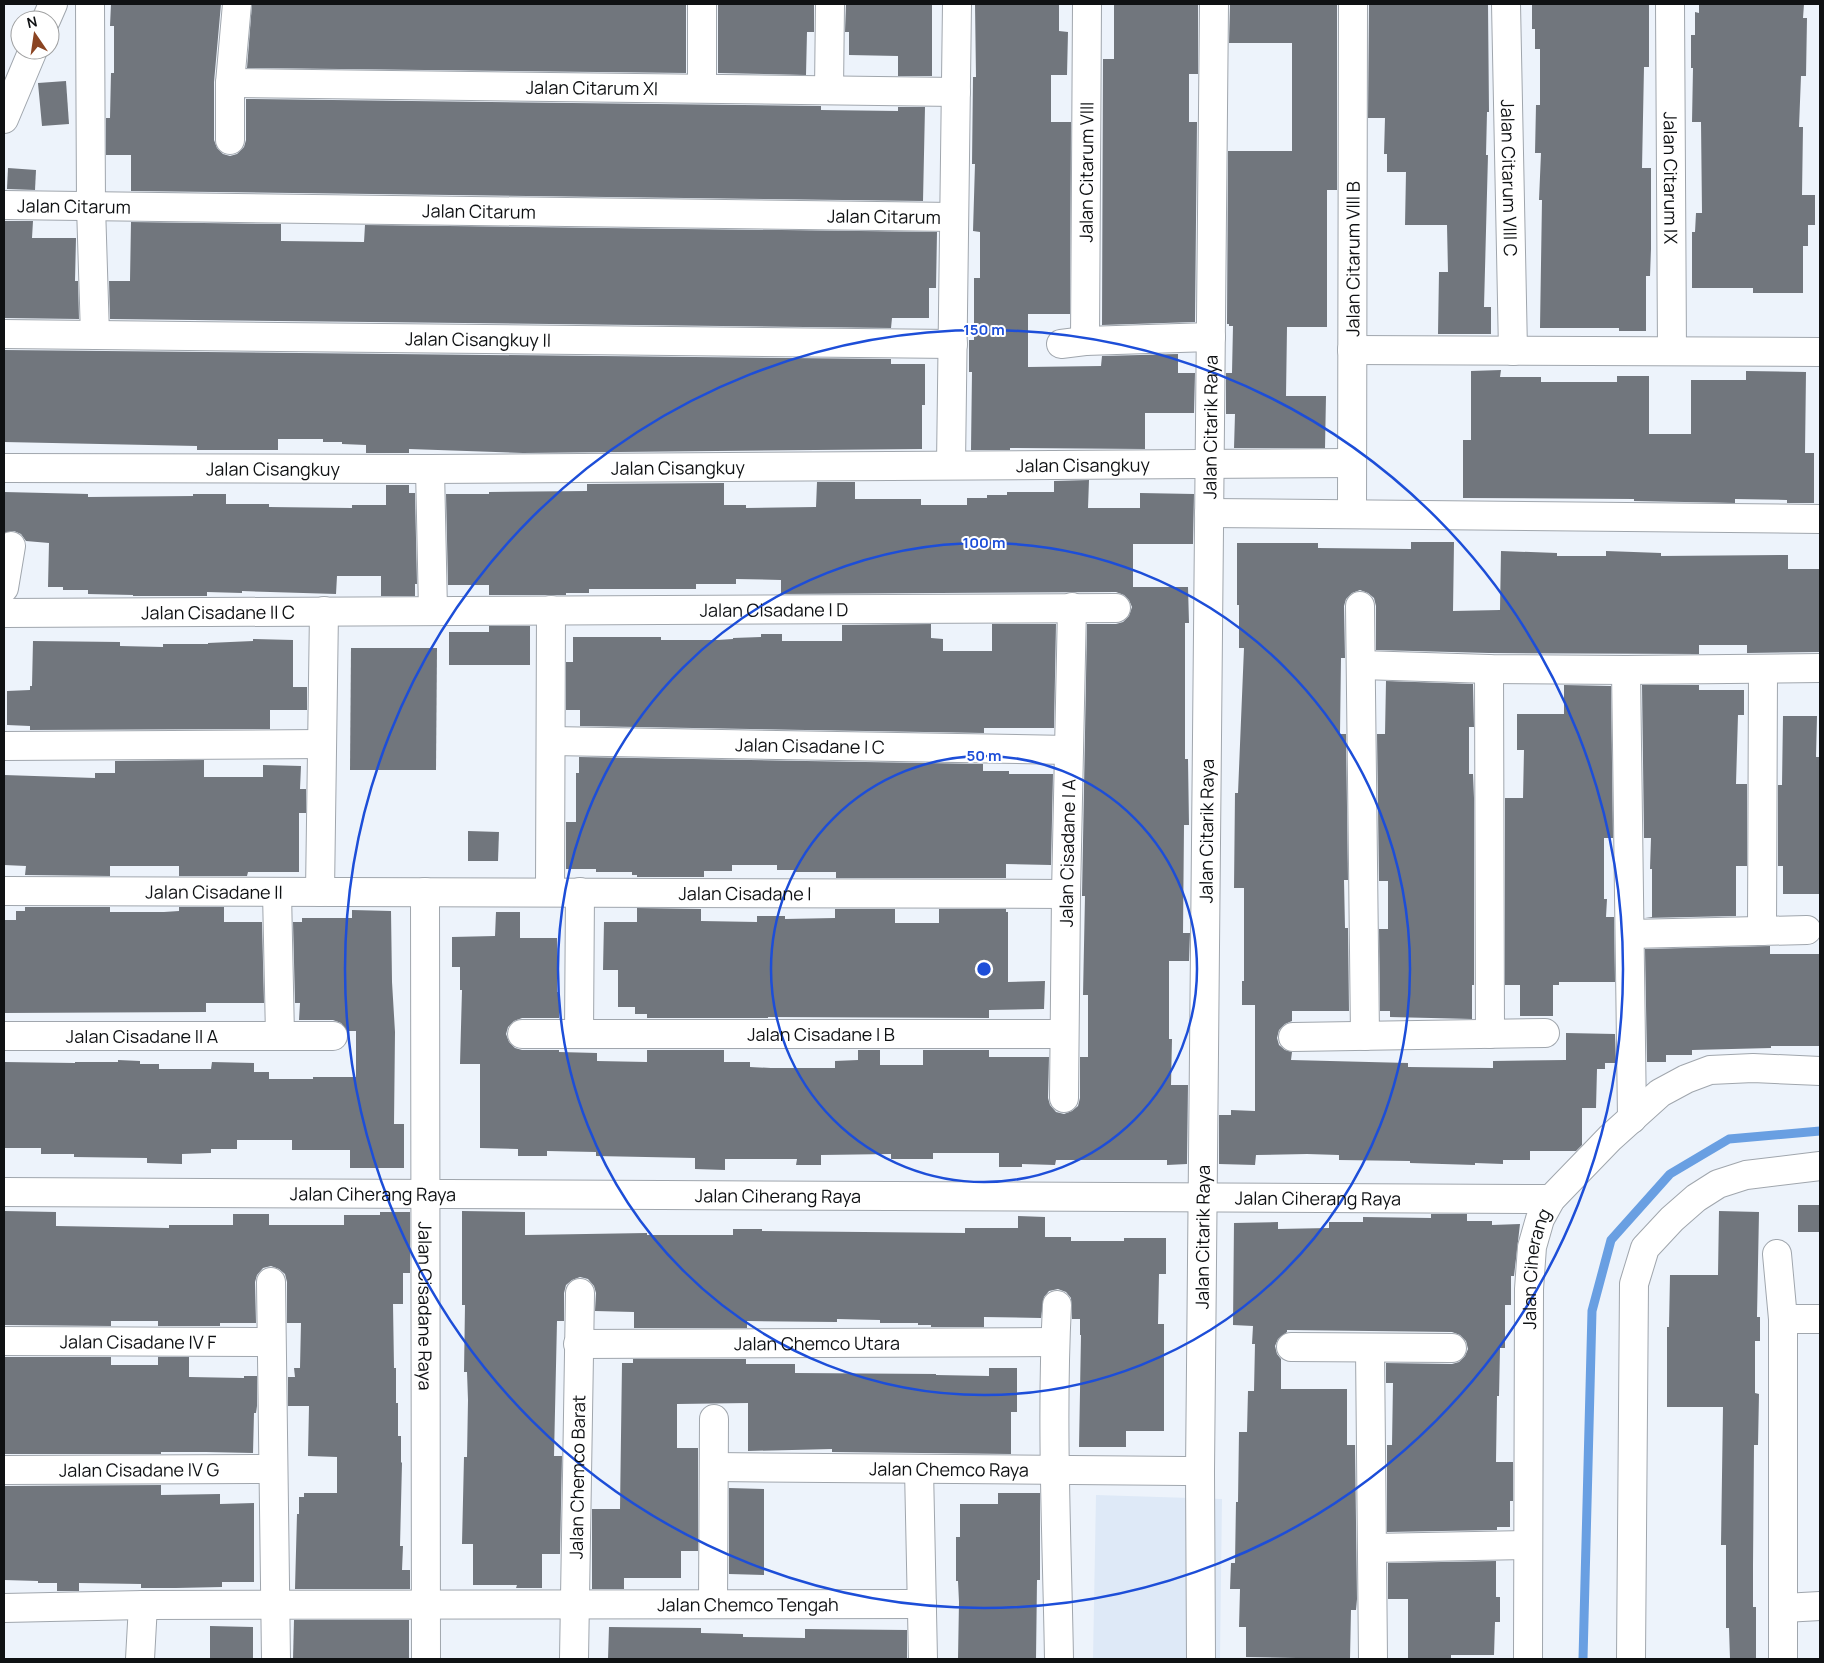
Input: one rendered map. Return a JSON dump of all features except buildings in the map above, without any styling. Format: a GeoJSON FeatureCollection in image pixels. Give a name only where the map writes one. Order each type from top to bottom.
{"type":"FeatureCollection","features":[{"type":"Feature","properties":{"kind":"street"},"geometry":{"type":"LineString","coordinates":[[90,4],[91,206],[95,335]]}},
{"type":"Feature","properties":{"kind":"street"},"geometry":{"type":"LineString","coordinates":[[230,140],[230,83],[237,4]]}},
{"type":"Feature","properties":{"kind":"street"},"geometry":{"type":"LineString","coordinates":[[702,4],[702,88]]}},
{"type":"Feature","properties":{"kind":"street"},"geometry":{"type":"LineString","coordinates":[[829,90],[830,4]]}},
{"type":"Feature","properties":{"kind":"street"},"geometry":{"type":"LineString","coordinates":[[951,465],[957,4]]}},
{"type":"Feature","properties":{"kind":"street","name":"Jalan Citarum VIII"},"geometry":{"type":"LineString","coordinates":[[1087,4],[1073,342],[1211,337]]}},
{"type":"Feature","properties":{"kind":"street","name":"Jalan Citarik Raya"},"geometry":{"type":"LineString","coordinates":[[1201,1659],[1200,1462],[1214,4]]}},
{"type":"Feature","properties":{"kind":"street","name":"Jalan Citarum VIII B"},"geometry":{"type":"LineString","coordinates":[[1352,514],[1353,4]]}},
{"type":"Feature","properties":{"kind":"street","name":"Jalan Citarum VIII C"},"geometry":{"type":"LineString","coordinates":[[1506,4],[1513,351]]}},
{"type":"Feature","properties":{"kind":"street","name":"Jalan Citarum IX"},"geometry":{"type":"LineString","coordinates":[[1670,4],[1672,351]]}},
{"type":"Feature","properties":{"kind":"street"},"geometry":{"type":"LineString","coordinates":[[4,119],[29,60]]}},
{"type":"Feature","properties":{"kind":"street","name":"Jalan Citarum XI"},"geometry":{"type":"LineString","coordinates":[[230,83],[956,92]]}},
{"type":"Feature","properties":{"kind":"street","name":"Jalan Citarum"},"geometry":{"type":"LineString","coordinates":[[4,205],[954,217]]}},
{"type":"Feature","properties":{"kind":"street","name":"Jalan Cisangkuy II"},"geometry":{"type":"LineString","coordinates":[[4,334],[953,344]]}},
{"type":"Feature","properties":{"kind":"street"},"geometry":{"type":"LineString","coordinates":[[1352,350],[1820,352]]}},
{"type":"Feature","properties":{"kind":"street","name":"Jalan Cisangkuy"},"geometry":{"type":"LineString","coordinates":[[4,468],[430,469],[1352,463]]}},
{"type":"Feature","properties":{"kind":"street"},"geometry":{"type":"LineString","coordinates":[[430,469],[433,611]]}},
{"type":"Feature","properties":{"kind":"street"},"geometry":{"type":"LineString","coordinates":[[1209,513],[1820,519]]}},
{"type":"Feature","properties":{"kind":"street"},"geometry":{"type":"LineString","coordinates":[[4,588],[11,546]]}},
{"type":"Feature","properties":{"kind":"street"},"geometry":{"type":"LineString","coordinates":[[1360,606],[1365,1036]]}},
{"type":"Feature","properties":{"kind":"street","name":"Jalan Cisadane I A"},"geometry":{"type":"LineString","coordinates":[[1064,1098],[1072,607]]}},
{"type":"Feature","properties":{"kind":"street","name":"Jalan Cisadane I D"},"geometry":{"type":"LineString","coordinates":[[433,611],[1116,608]]}},
{"type":"Feature","properties":{"kind":"street"},"geometry":{"type":"LineString","coordinates":[[550,892],[551,610]]}},
{"type":"Feature","properties":{"kind":"street"},"geometry":{"type":"LineString","coordinates":[[320,892],[324,611]]}},
{"type":"Feature","properties":{"kind":"street","name":"Jalan Cisadane II C"},"geometry":{"type":"LineString","coordinates":[[4,612],[433,611]]}},
{"type":"Feature","properties":{"kind":"street"},"geometry":{"type":"LineString","coordinates":[[1361,664],[1489,669],[1820,668]]}},
{"type":"Feature","properties":{"kind":"street"},"geometry":{"type":"LineString","coordinates":[[1762,668],[1762,931]]}},
{"type":"Feature","properties":{"kind":"street"},"geometry":{"type":"LineString","coordinates":[[1489,669],[1490,1034]]}},
{"type":"Feature","properties":{"kind":"street"},"geometry":{"type":"LineString","coordinates":[[1626,670],[1632,1119]]}},
{"type":"Feature","properties":{"kind":"street","name":"Jalan Cisadane I C"},"geometry":{"type":"LineString","coordinates":[[550,741],[1069,750]]}},
{"type":"Feature","properties":{"kind":"street"},"geometry":{"type":"LineString","coordinates":[[4,746],[322,744]]}},
{"type":"Feature","properties":{"kind":"street","name":"Jalan Cisadane II"},"geometry":{"type":"LineString","coordinates":[[4,891],[425,892]]}},
{"type":"Feature","properties":{"kind":"street"},"geometry":{"type":"LineString","coordinates":[[277,892],[280,1036]]}},
{"type":"Feature","properties":{"kind":"street","name":"Jalan Cisadane I"},"geometry":{"type":"LineString","coordinates":[[425,892],[1066,894]]}},
{"type":"Feature","properties":{"kind":"street","name":"Jalan Cisadane Raya"},"geometry":{"type":"LineString","coordinates":[[425,892],[426,1659]]}},
{"type":"Feature","properties":{"kind":"street"},"geometry":{"type":"LineString","coordinates":[[579,1034],[580,892]]}},
{"type":"Feature","properties":{"kind":"street"},"geometry":{"type":"LineString","coordinates":[[1630,934],[1807,930]]}},
{"type":"Feature","properties":{"kind":"street"},"geometry":{"type":"LineString","coordinates":[[1293,1037],[1545,1033]]}},
{"type":"Feature","properties":{"kind":"street","name":"Jalan Cisadane I B"},"geometry":{"type":"LineString","coordinates":[[522,1034],[1064,1034]]}},
{"type":"Feature","properties":{"kind":"street","name":"Jalan Cisadane II A"},"geometry":{"type":"LineString","coordinates":[[4,1036],[334,1036]]}},
{"type":"Feature","properties":{"kind":"street","name":"Jalan Ciherang"},"geometry":{"type":"LineString","coordinates":[[1528,1659],[1529,1289],[1532,1247],[1540,1219],[1551,1199],[1610,1138],[1660,1093],[1686,1079],[1710,1070],[1753,1068],[1820,1071]]}},
{"type":"Feature","properties":{"kind":"street"},"geometry":{"type":"LineString","coordinates":[[1631,1659],[1634,1284],[1645,1248],[1672,1219],[1696,1198],[1718,1184],[1746,1174],[1820,1166]]}},
{"type":"Feature","properties":{"kind":"street","name":"Jalan Ciherang Raya"},"geometry":{"type":"LineString","coordinates":[[4,1192],[1551,1199]]}},
{"type":"Feature","properties":{"kind":"street"},"geometry":{"type":"LineString","coordinates":[[1777,1254],[1782,1320],[1783,1659]]}},
{"type":"Feature","properties":{"kind":"street"},"geometry":{"type":"LineString","coordinates":[[271,1282],[276,1659]]}},
{"type":"Feature","properties":{"kind":"street","name":"Jalan Chemco Barat"},"geometry":{"type":"LineString","coordinates":[[574,1659],[580,1293]]}},
{"type":"Feature","properties":{"kind":"street"},"geometry":{"type":"LineString","coordinates":[[1057,1305],[1055,1342],[1055,1470],[1059,1659]]}},
{"type":"Feature","properties":{"kind":"street"},"geometry":{"type":"LineString","coordinates":[[1782,1320],[1820,1319]]}},
{"type":"Feature","properties":{"kind":"street","name":"Jalan Cisadane IV F"},"geometry":{"type":"LineString","coordinates":[[4,1341],[271,1342]]}},
{"type":"Feature","properties":{"kind":"street","name":"Jalan Chemco Utara"},"geometry":{"type":"LineString","coordinates":[[578,1344],[1055,1342]]}},
{"type":"Feature","properties":{"kind":"street"},"geometry":{"type":"LineString","coordinates":[[1291,1347],[1452,1348]]}},
{"type":"Feature","properties":{"kind":"street"},"geometry":{"type":"LineString","coordinates":[[1370,1348],[1373,1659]]}},
{"type":"Feature","properties":{"kind":"street"},"geometry":{"type":"LineString","coordinates":[[713,1604],[714,1419]]}},
{"type":"Feature","properties":{"kind":"street","name":"Jalan Chemco Raya"},"geometry":{"type":"LineString","coordinates":[[714,1467],[1185,1471]]}},
{"type":"Feature","properties":{"kind":"street","name":"Jalan Cisadane IV G"},"geometry":{"type":"LineString","coordinates":[[4,1470],[273,1469]]}},
{"type":"Feature","properties":{"kind":"street"},"geometry":{"type":"LineString","coordinates":[[919,1469],[922,1659]]}},
{"type":"Feature","properties":{"kind":"street"},"geometry":{"type":"LineString","coordinates":[[1372,1548],[1528,1545]]}},
{"type":"Feature","properties":{"kind":"street","name":"Jalan Chemco Tengah"},"geometry":{"type":"LineString","coordinates":[[4,1608],[143,1605],[922,1604]]}},
{"type":"Feature","properties":{"kind":"street"},"geometry":{"type":"LineString","coordinates":[[140,1659],[143,1605]]}},
{"type":"Feature","properties":{"kind":"street"},"geometry":{"type":"LineString","coordinates":[[1784,1608],[1820,1606]]}},
{"type":"Feature","properties":{"kind":"shaded area"},"geometry":{"type":"Polygon","coordinates":[[[1096,1495],[1222,1499],[1220,1659],[1093,1659],[1096,1495]]]}},
{"type":"Feature","properties":{"kind":"waterway"},"geometry":{"type":"LineString","coordinates":[[1583,1659],[1592,1311],[1611,1240],[1670,1174],[1729,1139],[1820,1131]]}}]}
